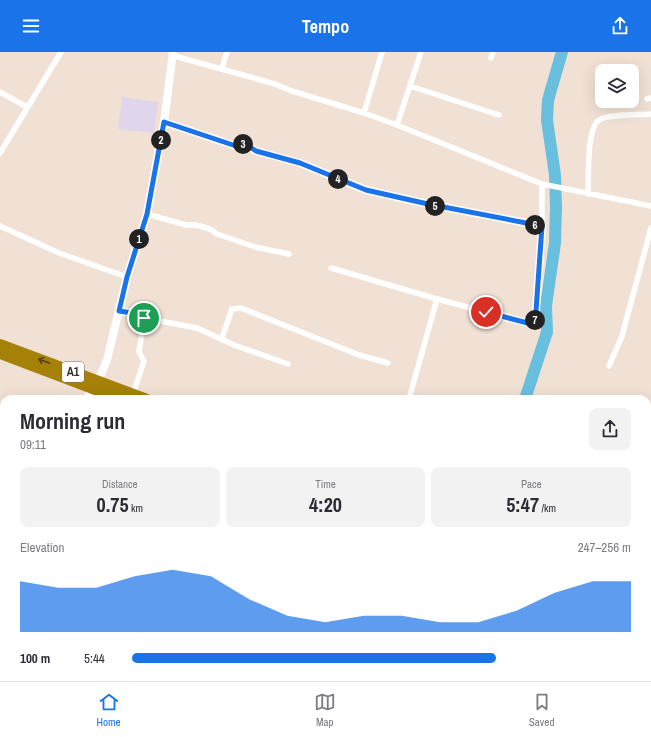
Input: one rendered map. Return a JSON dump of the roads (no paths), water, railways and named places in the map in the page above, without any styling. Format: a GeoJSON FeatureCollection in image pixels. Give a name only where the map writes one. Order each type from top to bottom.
{"type":"FeatureCollection","features":[{"type":"Feature","properties":{"kind":"highway","name":"A1"},"geometry":{"type":"LineString","coordinates":[[0,344],[96,385],[112,395]]}},
{"type":"Feature","properties":{"kind":"highway","name":"A1"},"geometry":{"type":"LineString","coordinates":[[0,354],[96,385],[134,394]]}},
{"type":"Feature","properties":{"kind":"street"},"geometry":{"type":"LineString","coordinates":[[0,153],[61,52]]}},
{"type":"Feature","properties":{"kind":"street"},"geometry":{"type":"LineString","coordinates":[[222,68],[227,52]]}},
{"type":"Feature","properties":{"kind":"street"},"geometry":{"type":"LineString","coordinates":[[364,113],[382,52]]}},
{"type":"Feature","properties":{"kind":"street"},"geometry":{"type":"LineString","coordinates":[[397,125],[421,52]]}},
{"type":"Feature","properties":{"kind":"street"},"geometry":{"type":"LineString","coordinates":[[89,395],[96,385],[107,360],[127,277],[147,214],[175,54],[364,113],[545,185],[651,206]]}},
{"type":"Feature","properties":{"kind":"street"},"geometry":{"type":"LineString","coordinates":[[410,86],[499,115]]}},
{"type":"Feature","properties":{"kind":"street"},"geometry":{"type":"LineString","coordinates":[[0,92],[27,107]]}},
{"type":"Feature","properties":{"kind":"street"},"geometry":{"type":"LineString","coordinates":[[588,194],[590,140],[592,131],[599,120],[607,117],[651,114]]}},
{"type":"Feature","properties":{"kind":"street"},"geometry":{"type":"LineString","coordinates":[[164,122],[236,146],[237,144],[245,144],[256,151],[300,163],[366,190],[428,204],[542,226]]}},
{"type":"Feature","properties":{"kind":"street"},"geometry":{"type":"LineString","coordinates":[[331,268],[437,299],[535,325],[545,185]]}},
{"type":"Feature","properties":{"kind":"street"},"geometry":{"type":"LineString","coordinates":[[147,214],[186,225],[196,225],[210,229],[217,234],[249,245],[289,254]]}},
{"type":"Feature","properties":{"kind":"street"},"geometry":{"type":"LineString","coordinates":[[0,226],[59,253],[127,277]]}},
{"type":"Feature","properties":{"kind":"street"},"geometry":{"type":"LineString","coordinates":[[609,366],[622,336],[651,228]]}},
{"type":"Feature","properties":{"kind":"street"},"geometry":{"type":"LineString","coordinates":[[410,395],[437,299]]}},
{"type":"Feature","properties":{"kind":"street"},"geometry":{"type":"LineString","coordinates":[[222,338],[232,309],[241,308],[359,354],[388,363]]}},
{"type":"Feature","properties":{"kind":"street"},"geometry":{"type":"LineString","coordinates":[[119,311],[139,314],[144,318],[197,328],[222,338],[234,345],[288,364]]}},
{"type":"Feature","properties":{"kind":"street"},"geometry":{"type":"LineString","coordinates":[[134,394],[144,361],[139,352],[144,318]]}},
{"type":"Feature","properties":{"kind":"waterway"},"geometry":{"type":"LineString","coordinates":[[526,395],[547,332],[546,306],[555,243],[556,207],[555,175],[547,120],[548,100],[562,52]]}}]}
